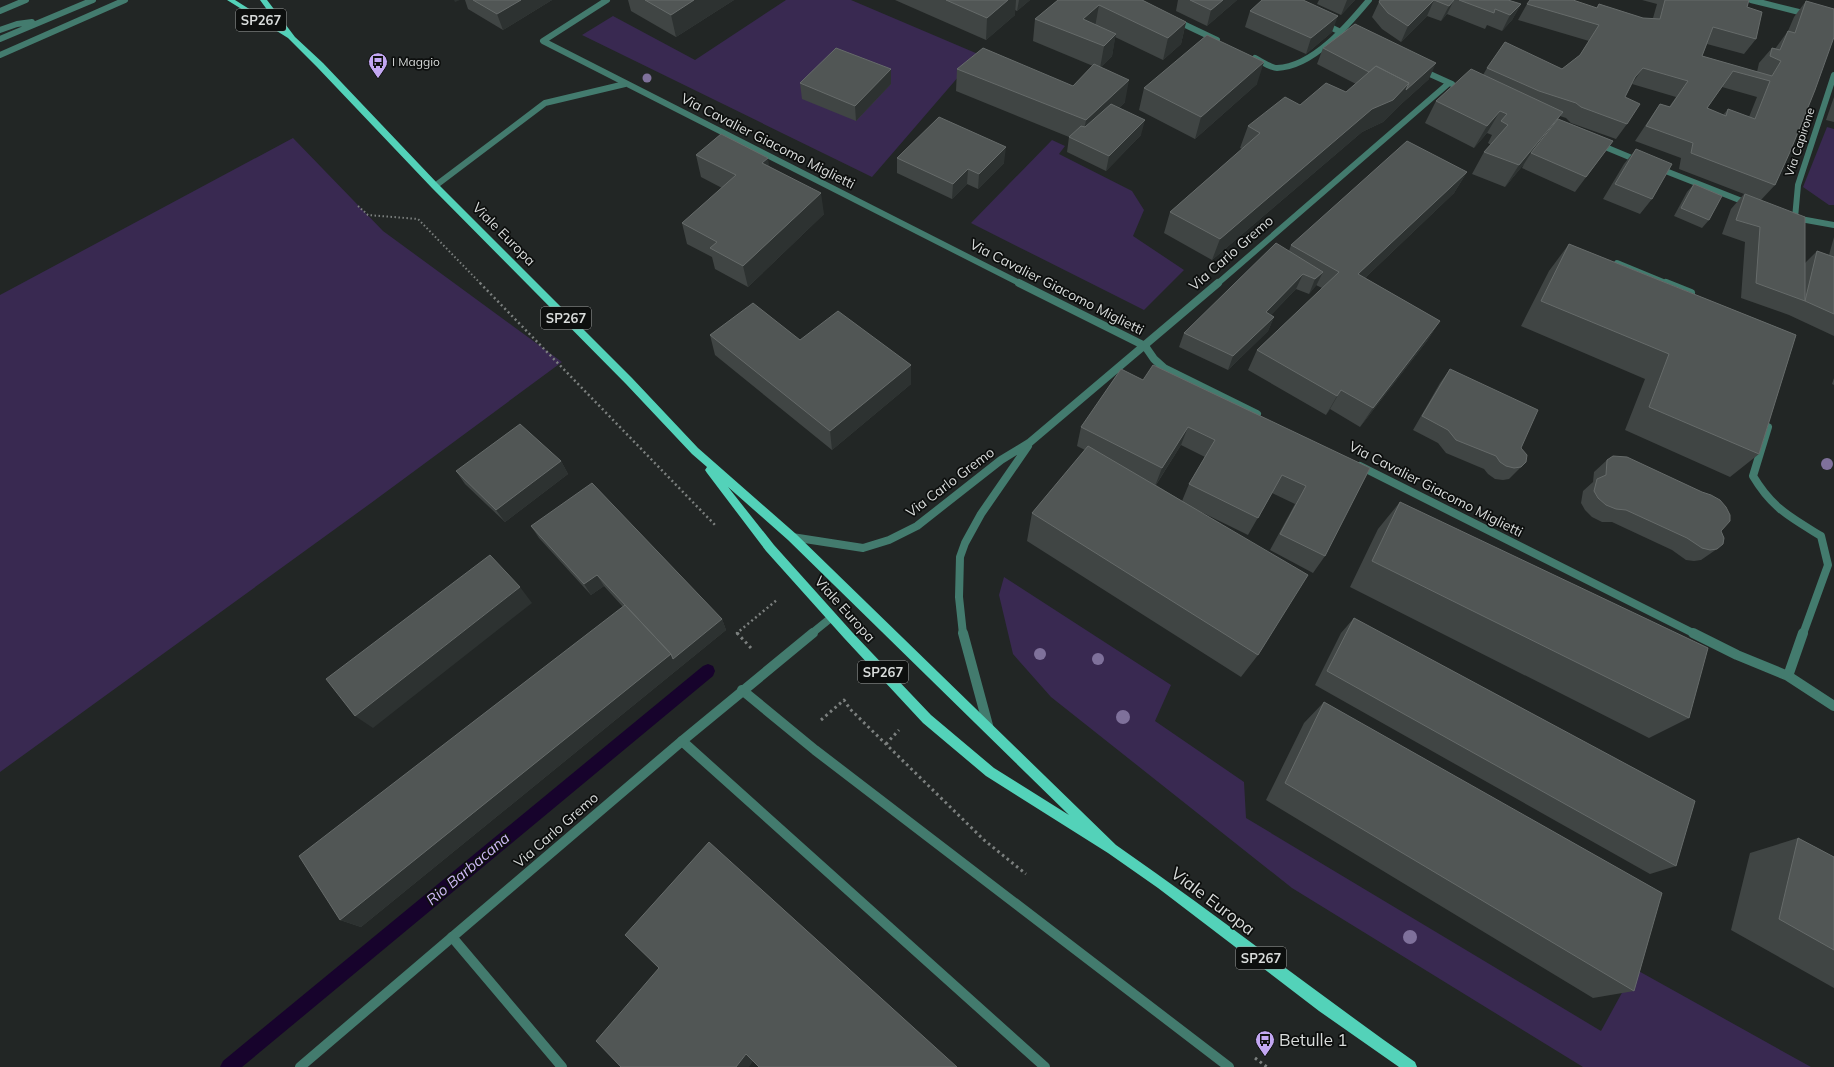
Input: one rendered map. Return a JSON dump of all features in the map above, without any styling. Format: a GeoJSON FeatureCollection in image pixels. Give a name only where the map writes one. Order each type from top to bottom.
{"type":"FeatureCollection","features":[{"type":"Feature","properties":{"kind":"main road","name":"Viale Europa"},"geometry":{"type":"LineString","coordinates":[[230,0],[292,39]]}},
{"type":"Feature","properties":{"kind":"main road","name":"Viale Europa"},"geometry":{"type":"LineString","coordinates":[[263,0],[292,39],[320,65],[435,186],[629,381],[695,451],[792,537],[1112,849]]}},
{"type":"Feature","properties":{"kind":"main road","name":"Viale Europa"},"geometry":{"type":"LineString","coordinates":[[695,451],[770,548],[832,617],[927,718],[990,772],[1112,849],[1162,884],[1324,1006],[1410,1067]]}},
{"type":"Feature","properties":{"kind":"street"},"geometry":{"type":"LineString","coordinates":[[0,11],[26,0]]}},
{"type":"Feature","properties":{"kind":"street"},"geometry":{"type":"LineString","coordinates":[[0,39],[93,0]]}},
{"type":"Feature","properties":{"kind":"street"},"geometry":{"type":"LineString","coordinates":[[0,55],[125,0]]}},
{"type":"Feature","properties":{"kind":"street","name":"Via Cavalier Giacomo Miglietti"},"geometry":{"type":"LineString","coordinates":[[607,0],[543,40],[625,84],[1145,346],[1154,359],[1164,368],[1264,418]]}},
{"type":"Feature","properties":{"kind":"street"},"geometry":{"type":"LineString","coordinates":[[1249,55],[1276,68],[1300,64],[1342,32],[1369,0]]}},
{"type":"Feature","properties":{"kind":"street"},"geometry":{"type":"LineString","coordinates":[[1751,0],[1811,16]]}},
{"type":"Feature","properties":{"kind":"street"},"geometry":{"type":"LineString","coordinates":[[1168,16],[1223,42]]}},
{"type":"Feature","properties":{"kind":"street"},"geometry":{"type":"LineString","coordinates":[[0,30],[17,24],[43,21]]}},
{"type":"Feature","properties":{"kind":"street"},"geometry":{"type":"LineString","coordinates":[[1321,23],[1363,42]]}},
{"type":"Feature","properties":{"kind":"street"},"geometry":{"type":"LineString","coordinates":[[1413,66],[1456,86]]}},
{"type":"Feature","properties":{"kind":"street","name":"Via Capirone"},"geometry":{"type":"LineString","coordinates":[[1834,75],[1798,185],[1792,217],[1834,225]]}},
{"type":"Feature","properties":{"kind":"street","name":"Via Carlo Gremo"},"geometry":{"type":"LineString","coordinates":[[792,537],[863,548],[889,540],[917,526],[1001,460],[1029,443],[1145,346],[1449,83]]}},
{"type":"Feature","properties":{"kind":"street"},"geometry":{"type":"LineString","coordinates":[[435,186],[545,103],[625,84]]}},
{"type":"Feature","properties":{"kind":"street"},"geometry":{"type":"LineString","coordinates":[[1592,142],[1754,205]]}},
{"type":"Feature","properties":{"kind":"street"},"geometry":{"type":"LineString","coordinates":[[1617,264],[1702,298]]}},
{"type":"Feature","properties":{"kind":"street"},"geometry":{"type":"LineString","coordinates":[[1771,418],[1753,476],[1763,493],[1781,511],[1820,536],[1828,565],[1788,676]]}},
{"type":"Feature","properties":{"kind":"street","name":"Via Carlo Gremo"},"geometry":{"type":"LineString","coordinates":[[989,730],[963,637],[957,598],[960,558],[983,512],[1029,443]]}},
{"type":"Feature","properties":{"kind":"street","name":"Via Cavalier Giacomo Miglietti"},"geometry":{"type":"LineString","coordinates":[[1356,464],[1738,655],[1788,676],[1834,706]]}},
{"type":"Feature","properties":{"kind":"street","name":"Via Carlo Gremo"},"geometry":{"type":"LineString","coordinates":[[300,1067],[682,740],[832,617]]}},
{"type":"Feature","properties":{"kind":"street"},"geometry":{"type":"LineString","coordinates":[[742,690],[814,750],[1229,1067]]}},
{"type":"Feature","properties":{"kind":"street"},"geometry":{"type":"LineString","coordinates":[[682,740],[1045,1067]]}},
{"type":"Feature","properties":{"kind":"street"},"geometry":{"type":"LineString","coordinates":[[452,937],[562,1067]]}},
{"type":"Feature","properties":{"kind":"shaded area"},"geometry":{"type":"Polygon","coordinates":[[[786,0],[851,0],[978,54],[872,177],[582,35],[613,16],[695,60],[786,0]]]}},
{"type":"Feature","properties":{"kind":"shaded area"},"geometry":{"type":"Polygon","coordinates":[[[1827,127],[1834,129],[1834,205],[1829,205],[1803,187],[1827,127]]]}},
{"type":"Feature","properties":{"kind":"shaded area"},"geometry":{"type":"Polygon","coordinates":[[[293,138],[383,231],[562,362],[371,503],[0,772],[0,295],[293,138]]]}},
{"type":"Feature","properties":{"kind":"shaded area"},"geometry":{"type":"Polygon","coordinates":[[[1052,140],[1065,146],[1059,154],[1132,191],[1144,210],[1133,236],[1184,270],[1144,310],[971,223],[1052,140]]]}},
{"type":"Feature","properties":{"kind":"shaded area"},"geometry":{"type":"Polygon","coordinates":[[[1004,577],[1171,685],[1155,721],[1244,782],[1246,818],[1601,1031],[1635,969],[1811,1067],[1583,1067],[1292,888],[1051,697],[1013,654],[999,595],[1004,577]]]}},
{"type":"Feature","properties":{"kind":"building"},"geometry":{"type":"Polygon","coordinates":[[[473,0],[521,0],[497,14],[473,0]]]}},
{"type":"Feature","properties":{"kind":"building"},"geometry":{"type":"Polygon","coordinates":[[[645,0],[694,0],[671,15],[645,0]]]}},
{"type":"Feature","properties":{"kind":"building"},"geometry":{"type":"Polygon","coordinates":[[[946,0],[1008,0],[987,18],[946,0]]]}},
{"type":"Feature","properties":{"kind":"building"},"geometry":{"type":"Polygon","coordinates":[[[1058,0],[1142,0],[1186,22],[1168,38],[1099,5],[1083,19],[1116,34],[1104,46],[1035,19],[1058,0]]]}},
{"type":"Feature","properties":{"kind":"building"},"geometry":{"type":"Polygon","coordinates":[[[1190,0],[1223,0],[1211,10],[1190,0]]]}},
{"type":"Feature","properties":{"kind":"building"},"geometry":{"type":"Polygon","coordinates":[[[1262,0],[1303,0],[1338,16],[1311,38],[1250,11],[1262,0]]]}},
{"type":"Feature","properties":{"kind":"building"},"geometry":{"type":"Polygon","coordinates":[[[1380,0],[1434,0],[1408,26],[1388,13],[1379,2],[1380,0]]]}},
{"type":"Feature","properties":{"kind":"building"},"geometry":{"type":"Polygon","coordinates":[[[1434,0],[1454,0],[1449,6],[1434,0]]]}},
{"type":"Feature","properties":{"kind":"building"},"geometry":{"type":"Polygon","coordinates":[[[1459,0],[1508,0],[1521,4],[1510,15],[1495,9],[1494,13],[1459,0]]]}},
{"type":"Feature","properties":{"kind":"building"},"geometry":{"type":"Polygon","coordinates":[[[1530,0],[1573,0],[1597,8],[1599,4],[1643,18],[1660,19],[1665,0],[1749,0],[1747,7],[1762,12],[1756,39],[1713,27],[1702,56],[1772,76],[1781,61],[1770,56],[1772,48],[1780,50],[1788,31],[1795,33],[1806,1],[1834,9],[1834,37],[1815,90],[1775,185],[1691,153],[1693,143],[1646,126],[1660,104],[1670,107],[1688,81],[1643,68],[1635,77],[1625,97],[1640,104],[1627,124],[1581,107],[1576,103],[1539,91],[1487,68],[1505,42],[1562,69],[1580,55],[1599,25],[1527,4],[1530,0]],[[1733,71],[1707,108],[1726,116],[1728,109],[1755,119],[1770,81],[1733,71]]]}},
{"type":"Feature","properties":{"kind":"building"},"geometry":{"type":"Polygon","coordinates":[[[1355,24],[1436,63],[1406,90],[1409,83],[1376,66],[1369,72],[1323,48],[1355,24]]]}},
{"type":"Feature","properties":{"kind":"building"},"geometry":{"type":"Polygon","coordinates":[[[1207,35],[1264,62],[1201,117],[1144,88],[1207,35]]]}},
{"type":"Feature","properties":{"kind":"building"},"geometry":{"type":"Polygon","coordinates":[[[836,48],[891,69],[855,106],[800,83],[836,48]]]}},
{"type":"Feature","properties":{"kind":"building"},"geometry":{"type":"Polygon","coordinates":[[[983,48],[1073,86],[1094,64],[1129,80],[1086,120],[957,69],[983,48]]]}},
{"type":"Feature","properties":{"kind":"building"},"geometry":{"type":"Polygon","coordinates":[[[1376,66],[1409,83],[1393,100],[1372,109],[1220,239],[1170,212],[1260,133],[1248,126],[1285,97],[1300,105],[1326,83],[1346,92],[1376,66]]]}},
{"type":"Feature","properties":{"kind":"building"},"geometry":{"type":"Polygon","coordinates":[[[1471,69],[1563,112],[1519,165],[1484,152],[1508,125],[1501,121],[1507,114],[1500,111],[1487,126],[1436,101],[1471,69]]]}},
{"type":"Feature","properties":{"kind":"building"},"geometry":{"type":"Polygon","coordinates":[[[1111,104],[1145,120],[1109,156],[1069,137],[1081,126],[1085,127],[1111,104]]]}},
{"type":"Feature","properties":{"kind":"building"},"geometry":{"type":"Polygon","coordinates":[[[939,117],[1006,147],[979,174],[968,169],[953,184],[897,158],[939,117]]]}},
{"type":"Feature","properties":{"kind":"building"},"geometry":{"type":"Polygon","coordinates":[[[1558,119],[1613,141],[1586,177],[1531,153],[1558,119]]]}},
{"type":"Feature","properties":{"kind":"building"},"geometry":{"type":"Polygon","coordinates":[[[721,134],[768,158],[762,163],[821,193],[743,266],[710,248],[717,242],[682,223],[736,175],[696,155],[721,134]]]}},
{"type":"Feature","properties":{"kind":"building"},"geometry":{"type":"Polygon","coordinates":[[[1407,141],[1467,172],[1358,274],[1440,321],[1373,408],[1341,390],[1337,396],[1257,350],[1339,272],[1291,245],[1407,141]]]}},
{"type":"Feature","properties":{"kind":"building"},"geometry":{"type":"Polygon","coordinates":[[[1636,149],[1672,164],[1652,199],[1615,184],[1636,149]]]}},
{"type":"Feature","properties":{"kind":"building"},"geometry":{"type":"Polygon","coordinates":[[[1694,184],[1722,196],[1709,220],[1681,208],[1694,184]]]}},
{"type":"Feature","properties":{"kind":"building"},"geometry":{"type":"Polygon","coordinates":[[[1745,194],[1805,217],[1805,301],[1756,283],[1760,227],[1736,220],[1745,194]]]}},
{"type":"Feature","properties":{"kind":"building"},"geometry":{"type":"Polygon","coordinates":[[[1276,243],[1323,272],[1315,279],[1303,274],[1266,312],[1274,317],[1233,356],[1184,333],[1276,243]]]}},
{"type":"Feature","properties":{"kind":"building"},"geometry":{"type":"Polygon","coordinates":[[[1569,244],[1796,335],[1759,454],[1649,407],[1669,354],[1541,301],[1569,244]]]}},
{"type":"Feature","properties":{"kind":"building"},"geometry":{"type":"Polygon","coordinates":[[[1817,251],[1834,257],[1834,314],[1805,301],[1817,251]]]}},
{"type":"Feature","properties":{"kind":"building"},"geometry":{"type":"Polygon","coordinates":[[[753,303],[800,340],[838,311],[911,365],[830,431],[710,335],[753,303]]]}},
{"type":"Feature","properties":{"kind":"building"},"geometry":{"type":"Polygon","coordinates":[[[1153,365],[1370,468],[1325,556],[1280,534],[1306,486],[1282,475],[1258,518],[1189,484],[1215,440],[1188,427],[1162,468],[1081,427],[1121,369],[1143,380],[1153,365]]]}},
{"type":"Feature","properties":{"kind":"building"},"geometry":{"type":"Polygon","coordinates":[[[1450,369],[1538,410],[1521,448],[1527,455],[1526,462],[1521,467],[1514,468],[1506,466],[1500,462],[1496,456],[1456,440],[1448,430],[1422,416],[1450,369]]]}},
{"type":"Feature","properties":{"kind":"building"},"geometry":{"type":"Polygon","coordinates":[[[520,424],[561,461],[496,510],[456,471],[520,424]]]}},
{"type":"Feature","properties":{"kind":"building"},"geometry":{"type":"Polygon","coordinates":[[[1088,446],[1308,575],[1258,655],[1032,513],[1088,446]]]}},
{"type":"Feature","properties":{"kind":"building"},"geometry":{"type":"Polygon","coordinates":[[[1613,456],[1627,457],[1720,500],[1730,515],[1730,521],[1721,531],[1724,538],[1723,544],[1717,549],[1710,550],[1702,548],[1687,538],[1626,510],[1616,509],[1606,505],[1598,498],[1594,491],[1597,479],[1606,475],[1607,460],[1613,456]]]}},
{"type":"Feature","properties":{"kind":"building"},"geometry":{"type":"Polygon","coordinates":[[[592,483],[722,619],[673,659],[671,654],[597,575],[584,584],[531,526],[592,483]]]}},
{"type":"Feature","properties":{"kind":"building"},"geometry":{"type":"Polygon","coordinates":[[[1400,502],[1708,648],[1689,718],[1372,561],[1400,502]]]}},
{"type":"Feature","properties":{"kind":"building"},"geometry":{"type":"Polygon","coordinates":[[[490,555],[520,587],[355,716],[326,679],[490,555]]]}},
{"type":"Feature","properties":{"kind":"building"},"geometry":{"type":"Polygon","coordinates":[[[625,605],[671,654],[340,920],[299,856],[625,605]]]}},
{"type":"Feature","properties":{"kind":"building"},"geometry":{"type":"Polygon","coordinates":[[[1354,618],[1695,801],[1676,866],[1327,671],[1354,618]]]}},
{"type":"Feature","properties":{"kind":"building"},"geometry":{"type":"Polygon","coordinates":[[[1324,702],[1662,893],[1634,991],[1285,783],[1324,702]]]}},
{"type":"Feature","properties":{"kind":"building"},"geometry":{"type":"Polygon","coordinates":[[[1798,838],[1834,857],[1834,950],[1779,919],[1798,838]]]}},
{"type":"Feature","properties":{"kind":"building"},"geometry":{"type":"Polygon","coordinates":[[[709,842],[957,1067],[759,1067],[746,1054],[736,1067],[621,1067],[596,1041],[659,968],[625,935],[709,842]]]}},
{"type":"Feature","properties":{"kind":"waterway","name":"Rio Barbacana"},"geometry":{"type":"LineString","coordinates":[[229,1067],[708,671]]}},
{"type":"Feature","properties":{"kind":"place","name":"I Maggio"},"geometry":{"type":"Point","coordinates":[378,79]}},
{"type":"Feature","properties":{"kind":"place","name":"Betulle 1"},"geometry":{"type":"Point","coordinates":[1265,1057]}}]}
